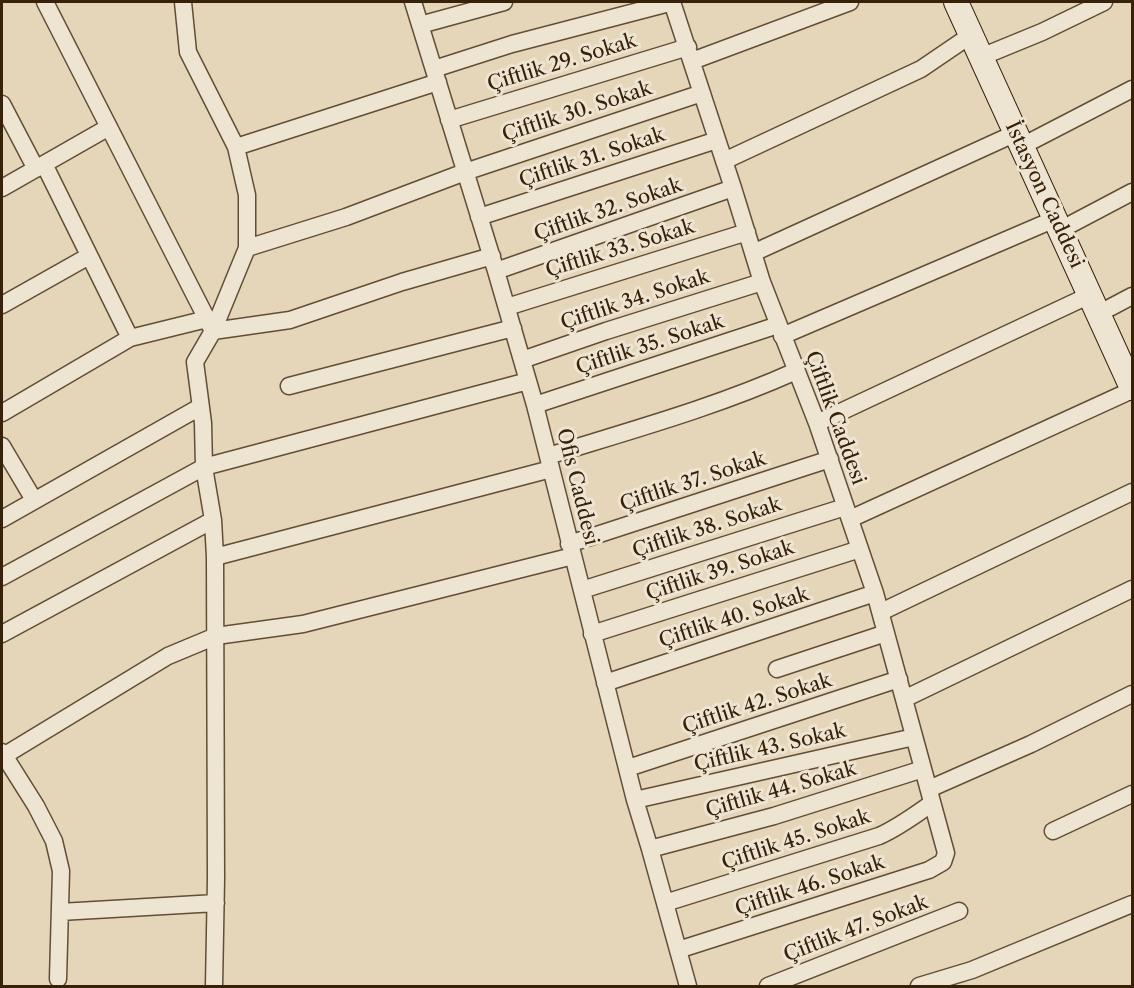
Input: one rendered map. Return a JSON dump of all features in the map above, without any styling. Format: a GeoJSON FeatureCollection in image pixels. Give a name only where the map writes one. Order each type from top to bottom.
{"type":"FeatureCollection","features":[{"type":"Feature","properties":{"kind":"main road","name":"İstasyon Caddesi"},"geometry":{"type":"LineString","coordinates":[[956,2],[1132,389]]}},
{"type":"Feature","properties":{"kind":"street"},"geometry":{"type":"LineString","coordinates":[[45,2],[210,325]]}},
{"type":"Feature","properties":{"kind":"street"},"geometry":{"type":"LineString","coordinates":[[187,2],[188,52],[236,147],[247,195],[247,249],[210,325],[195,362],[204,467],[213,520],[215,556],[216,903],[214,987]]}},
{"type":"Feature","properties":{"kind":"street","name":"Ofis Caddesi"},"geometry":{"type":"LineString","coordinates":[[413,2],[535,405],[635,800],[688,987]]}},
{"type":"Feature","properties":{"kind":"street"},"geometry":{"type":"LineString","coordinates":[[420,25],[504,2]]}},
{"type":"Feature","properties":{"kind":"street"},"geometry":{"type":"LineString","coordinates":[[236,147],[436,75],[512,44],[672,2]]}},
{"type":"Feature","properties":{"kind":"street","name":"Çiftlik Caddesi"},"geometry":{"type":"LineString","coordinates":[[672,2],[762,282],[817,423],[875,593],[946,853]]}},
{"type":"Feature","properties":{"kind":"street","name":"Çiftlik 29. Sokak"},"geometry":{"type":"LineString","coordinates":[[449,120],[690,54],[850,2]]}},
{"type":"Feature","properties":{"kind":"street"},"geometry":{"type":"LineString","coordinates":[[981,57],[1042,32],[1104,2]]}},
{"type":"Feature","properties":{"kind":"street"},"geometry":{"type":"LineString","coordinates":[[724,160],[921,69],[971,35]]}},
{"type":"Feature","properties":{"kind":"street"},"geometry":{"type":"LineString","coordinates":[[753,253],[1019,140],[1132,89]]}},
{"type":"Feature","properties":{"kind":"street","name":"Çiftlik 30. Sokak"},"geometry":{"type":"LineString","coordinates":[[247,249],[346,217],[465,172],[702,93]]}},
{"type":"Feature","properties":{"kind":"street"},"geometry":{"type":"LineString","coordinates":[[2,104],[89,256],[130,338]]}},
{"type":"Feature","properties":{"kind":"street"},"geometry":{"type":"LineString","coordinates":[[2,189],[109,127]]}},
{"type":"Feature","properties":{"kind":"street","name":"Çiftlik 31. Sokak"},"geometry":{"type":"LineString","coordinates":[[479,217],[717,140]]}},
{"type":"Feature","properties":{"kind":"street","name":"Çiftlik 32. Sokak"},"geometry":{"type":"LineString","coordinates":[[2,413],[130,338],[210,325],[290,320],[402,282],[494,264],[733,188]]}},
{"type":"Feature","properties":{"kind":"street","name":"Çiftlik 35. Sokak"},"geometry":{"type":"LineString","coordinates":[[535,405],[780,330],[1058,224],[1132,192]]}},
{"type":"Feature","properties":{"kind":"street","name":"Çiftlik 33. Sokak"},"geometry":{"type":"LineString","coordinates":[[507,307],[747,232]]}},
{"type":"Feature","properties":{"kind":"street"},"geometry":{"type":"LineString","coordinates":[[2,305],[89,256]]}},
{"type":"Feature","properties":{"kind":"street","name":"Çiftlik 34. Sokak"},"geometry":{"type":"LineString","coordinates":[[522,360],[762,282]]}},
{"type":"Feature","properties":{"kind":"street"},"geometry":{"type":"LineString","coordinates":[[817,423],[1094,304],[1132,296]]}},
{"type":"Feature","properties":{"kind":"street"},"geometry":{"type":"LineString","coordinates":[[289,386],[513,328]]}},
{"type":"Feature","properties":{"kind":"street"},"geometry":{"type":"LineString","coordinates":[[215,556],[550,463],[759,387],[796,371]]}},
{"type":"Feature","properties":{"kind":"street"},"geometry":{"type":"LineString","coordinates":[[2,577],[204,467],[528,381]]}},
{"type":"Feature","properties":{"kind":"street","name":"Çiftlik 38. Sokak"},"geometry":{"type":"LineString","coordinates":[[582,590],[848,513],[1132,389]]}},
{"type":"Feature","properties":{"kind":"street"},"geometry":{"type":"LineString","coordinates":[[2,519],[200,407]]}},
{"type":"Feature","properties":{"kind":"street"},"geometry":{"type":"LineString","coordinates":[[2,446],[34,500]]}},
{"type":"Feature","properties":{"kind":"street","name":"Çiftlik 37. Sokak"},"geometry":{"type":"LineString","coordinates":[[2,755],[168,656],[216,636],[303,624],[571,550],[830,459]]}},
{"type":"Feature","properties":{"kind":"street"},"geometry":{"type":"LineString","coordinates":[[881,612],[1132,492]]}},
{"type":"Feature","properties":{"kind":"street"},"geometry":{"type":"LineString","coordinates":[[2,634],[213,520]]}},
{"type":"Feature","properties":{"kind":"street","name":"Çiftlik 39. Sokak"},"geometry":{"type":"LineString","coordinates":[[592,634],[860,549]]}},
{"type":"Feature","properties":{"kind":"street"},"geometry":{"type":"LineString","coordinates":[[904,699],[1132,590]]}},
{"type":"Feature","properties":{"kind":"street","name":"Çiftlik 40. Sokak"},"geometry":{"type":"LineString","coordinates":[[605,682],[875,593]]}},
{"type":"Feature","properties":{"kind":"street"},"geometry":{"type":"LineString","coordinates":[[777,669],[886,633]]}},
{"type":"Feature","properties":{"kind":"street","name":"Çiftlik 42. Sokak"},"geometry":{"type":"LineString","coordinates":[[628,768],[899,679]]}},
{"type":"Feature","properties":{"kind":"street","name":"Çiftlik 45. Sokak"},"geometry":{"type":"LineString","coordinates":[[665,903],[879,836],[892,830],[931,796],[1132,694]]}},
{"type":"Feature","properties":{"kind":"street","name":"Çiftlik 43. Sokak"},"geometry":{"type":"LineString","coordinates":[[635,800],[914,737]]}},
{"type":"Feature","properties":{"kind":"street"},"geometry":{"type":"LineString","coordinates":[[2,755],[36,806],[54,841],[61,871],[58,980]]}},
{"type":"Feature","properties":{"kind":"street","name":"Çiftlik 44. Sokak"},"geometry":{"type":"LineString","coordinates":[[650,849],[774,816],[923,769]]}},
{"type":"Feature","properties":{"kind":"street"},"geometry":{"type":"LineString","coordinates":[[1053,831],[1132,794]]}},
{"type":"Feature","properties":{"kind":"street","name":"Çiftlik 46. Sokak"},"geometry":{"type":"LineString","coordinates":[[678,950],[929,870],[943,862],[946,853]]}},
{"type":"Feature","properties":{"kind":"street"},"geometry":{"type":"LineString","coordinates":[[60,912],[216,903]]}},
{"type":"Feature","properties":{"kind":"street"},"geometry":{"type":"LineString","coordinates":[[919,987],[972,970],[1132,904]]}},
{"type":"Feature","properties":{"kind":"street","name":"Çiftlik 47. Sokak"},"geometry":{"type":"LineString","coordinates":[[768,987],[959,911]]}}]}
